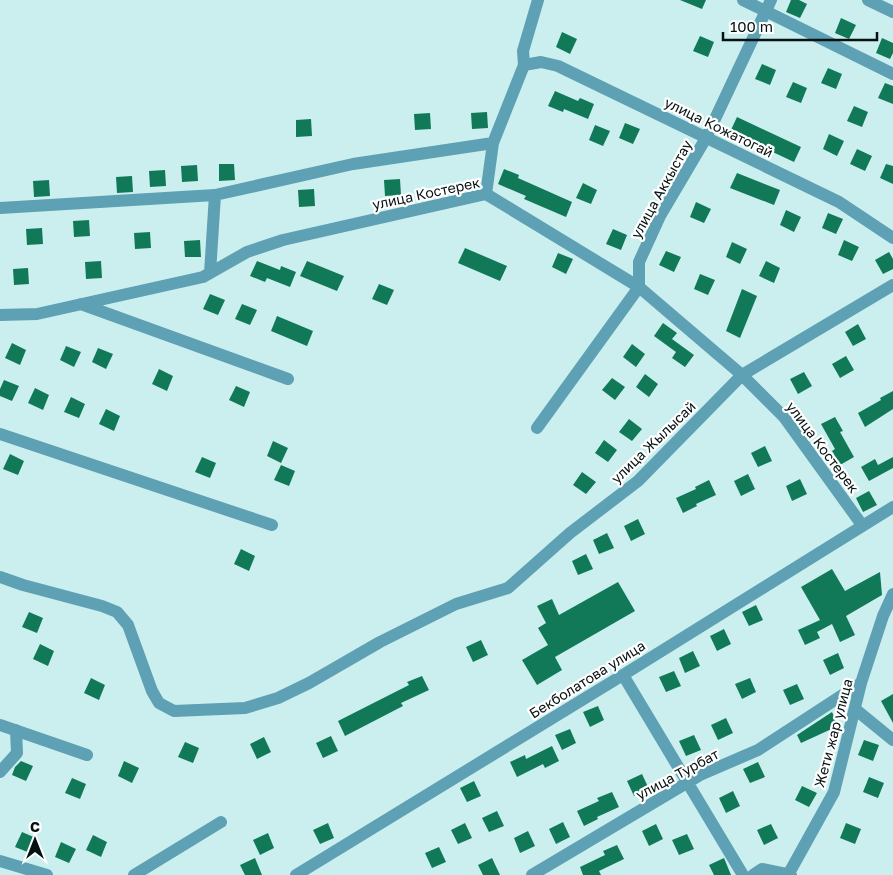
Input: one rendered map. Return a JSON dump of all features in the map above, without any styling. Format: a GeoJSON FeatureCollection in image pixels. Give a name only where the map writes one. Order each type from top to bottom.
{"type":"FeatureCollection","features":[{"type":"Feature","properties":{"kind":"street"},"geometry":{"type":"LineString","coordinates":[[486,194],[493,143],[524,65],[524,51],[538,0]]}},
{"type":"Feature","properties":{"kind":"street"},"geometry":{"type":"LineString","coordinates":[[743,0],[768,6],[893,74]]}},
{"type":"Feature","properties":{"kind":"street"},"geometry":{"type":"LineString","coordinates":[[868,0],[893,12]]}},
{"type":"Feature","properties":{"kind":"street","name":"улица Аккыстау"},"geometry":{"type":"LineString","coordinates":[[639,287],[639,262],[660,216],[706,138],[768,6]]}},
{"type":"Feature","properties":{"kind":"street","name":"улица Кожатогай"},"geometry":{"type":"LineString","coordinates":[[524,65],[540,62],[558,66],[839,202],[893,238]]}},
{"type":"Feature","properties":{"kind":"street"},"geometry":{"type":"LineString","coordinates":[[0,208],[215,194],[353,164],[493,143]]}},
{"type":"Feature","properties":{"kind":"street"},"geometry":{"type":"LineString","coordinates":[[210,274],[215,194]]}},
{"type":"Feature","properties":{"kind":"street","name":"улица Костерек"},"geometry":{"type":"LineString","coordinates":[[0,315],[37,314],[203,277],[247,252],[282,240],[486,194],[639,287],[742,375],[784,417],[862,525]]}},
{"type":"Feature","properties":{"kind":"street","name":"улица Жылысай"},"geometry":{"type":"LineString","coordinates":[[0,577],[117,612],[128,625],[152,690],[160,703],[174,711],[245,708],[278,698],[310,683],[380,642],[456,604],[508,588],[570,533],[638,481],[742,375],[893,286]]}},
{"type":"Feature","properties":{"kind":"street"},"geometry":{"type":"LineString","coordinates":[[537,428],[639,287]]}},
{"type":"Feature","properties":{"kind":"street"},"geometry":{"type":"LineString","coordinates":[[81,304],[288,379]]}},
{"type":"Feature","properties":{"kind":"street"},"geometry":{"type":"LineString","coordinates":[[0,434],[272,525]]}},
{"type":"Feature","properties":{"kind":"street","name":"Бекболатова улица"},"geometry":{"type":"LineString","coordinates":[[296,875],[893,507]]}},
{"type":"Feature","properties":{"kind":"street","name":"Жети жар улица"},"geometry":{"type":"LineString","coordinates":[[789,875],[834,792],[861,683],[883,616],[893,594]]}},
{"type":"Feature","properties":{"kind":"street"},"geometry":{"type":"LineString","coordinates":[[623,675],[744,875]]}},
{"type":"Feature","properties":{"kind":"street","name":"улица Турбат"},"geometry":{"type":"LineString","coordinates":[[532,875],[700,775],[758,750],[861,683]]}},
{"type":"Feature","properties":{"kind":"street"},"geometry":{"type":"LineString","coordinates":[[855,709],[893,740]]}},
{"type":"Feature","properties":{"kind":"street"},"geometry":{"type":"LineString","coordinates":[[0,725],[86,755]]}},
{"type":"Feature","properties":{"kind":"street"},"geometry":{"type":"LineString","coordinates":[[0,772],[17,753],[16,730]]}},
{"type":"Feature","properties":{"kind":"street"},"geometry":{"type":"LineString","coordinates":[[134,875],[221,822]]}},
{"type":"Feature","properties":{"kind":"street"},"geometry":{"type":"LineString","coordinates":[[0,861],[47,875]]}},
{"type":"Feature","properties":{"kind":"street"},"geometry":{"type":"LineString","coordinates":[[753,875],[762,869],[789,875]]}},
{"type":"Feature","properties":{"kind":"building"},"geometry":{"type":"Polygon","coordinates":[[[680,0],[706,0],[702,9],[680,0]]]}},
{"type":"Feature","properties":{"kind":"building"},"geometry":{"type":"Polygon","coordinates":[[[791,0],[799,0],[807,4],[800,18],[786,12],[791,0]]]}},
{"type":"Feature","properties":{"kind":"building"},"geometry":{"type":"Polygon","coordinates":[[[841,18],[856,25],[849,39],[835,33],[841,18]]]}},
{"type":"Feature","properties":{"kind":"building"},"geometry":{"type":"Polygon","coordinates":[[[562,32],[577,39],[570,54],[556,47],[562,32]]]}},
{"type":"Feature","properties":{"kind":"building"},"geometry":{"type":"Polygon","coordinates":[[[700,36],[714,42],[708,57],[693,51],[700,36]]]}},
{"type":"Feature","properties":{"kind":"building"},"geometry":{"type":"Polygon","coordinates":[[[882,38],[893,43],[893,53],[890,59],[876,53],[882,38]]]}},
{"type":"Feature","properties":{"kind":"building"},"geometry":{"type":"Polygon","coordinates":[[[762,64],[776,70],[770,85],[755,79],[762,64]]]}},
{"type":"Feature","properties":{"kind":"building"},"geometry":{"type":"Polygon","coordinates":[[[828,68],[842,74],[836,89],[821,83],[828,68]]]}},
{"type":"Feature","properties":{"kind":"building"},"geometry":{"type":"Polygon","coordinates":[[[793,82],[807,88],[801,103],[786,97],[793,82]]]}},
{"type":"Feature","properties":{"kind":"building"},"geometry":{"type":"Polygon","coordinates":[[[885,83],[893,86],[893,104],[878,98],[885,83]]]}},
{"type":"Feature","properties":{"kind":"building"},"geometry":{"type":"Polygon","coordinates":[[[555,91],[578,101],[580,98],[594,104],[588,119],[564,109],[563,112],[548,106],[555,91]]]}},
{"type":"Feature","properties":{"kind":"building"},"geometry":{"type":"Polygon","coordinates":[[[854,106],[868,112],[862,127],[847,121],[854,106]]]}},
{"type":"Feature","properties":{"kind":"building"},"geometry":{"type":"Polygon","coordinates":[[[487,112],[488,128],[472,129],[471,113],[487,112]]]}},
{"type":"Feature","properties":{"kind":"building"},"geometry":{"type":"Polygon","coordinates":[[[430,113],[431,129],[415,130],[414,114],[430,113]]]}},
{"type":"Feature","properties":{"kind":"building"},"geometry":{"type":"Polygon","coordinates":[[[737,117],[801,147],[794,162],[730,132],[737,117]]]}},
{"type":"Feature","properties":{"kind":"building"},"geometry":{"type":"Polygon","coordinates":[[[311,119],[312,136],[296,137],[296,120],[311,119]]]}},
{"type":"Feature","properties":{"kind":"building"},"geometry":{"type":"Polygon","coordinates":[[[625,123],[640,129],[633,144],[619,138],[625,123]]]}},
{"type":"Feature","properties":{"kind":"building"},"geometry":{"type":"Polygon","coordinates":[[[595,125],[610,131],[603,146],[589,140],[595,125]]]}},
{"type":"Feature","properties":{"kind":"building"},"geometry":{"type":"Polygon","coordinates":[[[829,134],[844,141],[837,156],[823,149],[829,134]]]}},
{"type":"Feature","properties":{"kind":"building"},"geometry":{"type":"Polygon","coordinates":[[[857,149],[872,156],[865,171],[850,164],[857,149]]]}},
{"type":"Feature","properties":{"kind":"building"},"geometry":{"type":"Polygon","coordinates":[[[219,164],[234,164],[235,180],[219,181],[219,164]]]}},
{"type":"Feature","properties":{"kind":"building"},"geometry":{"type":"Polygon","coordinates":[[[886,164],[893,166],[893,184],[880,178],[886,164]]]}},
{"type":"Feature","properties":{"kind":"building"},"geometry":{"type":"Polygon","coordinates":[[[197,165],[198,181],[182,182],[181,166],[197,165]]]}},
{"type":"Feature","properties":{"kind":"building"},"geometry":{"type":"Polygon","coordinates":[[[504,169],[519,175],[518,178],[572,202],[566,217],[524,199],[526,196],[498,184],[504,169]]]}},
{"type":"Feature","properties":{"kind":"building"},"geometry":{"type":"Polygon","coordinates":[[[165,170],[166,186],[150,187],[149,171],[165,170]]]}},
{"type":"Feature","properties":{"kind":"building"},"geometry":{"type":"Polygon","coordinates":[[[737,173],[780,190],[774,205],[730,188],[737,173]]]}},
{"type":"Feature","properties":{"kind":"building"},"geometry":{"type":"Polygon","coordinates":[[[132,176],[133,192],[117,193],[116,177],[132,176]]]}},
{"type":"Feature","properties":{"kind":"building"},"geometry":{"type":"Polygon","coordinates":[[[400,179],[401,195],[385,196],[384,180],[400,179]]]}},
{"type":"Feature","properties":{"kind":"building"},"geometry":{"type":"Polygon","coordinates":[[[49,180],[50,196],[34,197],[33,181],[49,180]]]}},
{"type":"Feature","properties":{"kind":"building"},"geometry":{"type":"Polygon","coordinates":[[[583,183],[597,190],[591,204],[576,198],[583,183]]]}},
{"type":"Feature","properties":{"kind":"building"},"geometry":{"type":"Polygon","coordinates":[[[314,189],[315,206],[299,207],[298,190],[314,189]]]}},
{"type":"Feature","properties":{"kind":"building"},"geometry":{"type":"Polygon","coordinates":[[[696,202],[711,209],[704,223],[690,217],[696,202]]]}},
{"type":"Feature","properties":{"kind":"building"},"geometry":{"type":"Polygon","coordinates":[[[786,210],[801,217],[794,232],[780,225],[786,210]]]}},
{"type":"Feature","properties":{"kind":"building"},"geometry":{"type":"Polygon","coordinates":[[[828,213],[843,219],[836,234],[822,228],[828,213]]]}},
{"type":"Feature","properties":{"kind":"building"},"geometry":{"type":"Polygon","coordinates":[[[89,220],[90,236],[74,237],[73,221],[89,220]]]}},
{"type":"Feature","properties":{"kind":"building"},"geometry":{"type":"Polygon","coordinates":[[[42,228],[43,244],[27,245],[26,229],[42,228]]]}},
{"type":"Feature","properties":{"kind":"building"},"geometry":{"type":"Polygon","coordinates":[[[613,229],[627,235],[621,250],[606,244],[613,229]]]}},
{"type":"Feature","properties":{"kind":"building"},"geometry":{"type":"Polygon","coordinates":[[[150,232],[151,248],[135,249],[134,233],[150,232]]]}},
{"type":"Feature","properties":{"kind":"building"},"geometry":{"type":"Polygon","coordinates":[[[200,240],[201,257],[185,257],[184,241],[200,240]]]}},
{"type":"Feature","properties":{"kind":"building"},"geometry":{"type":"Polygon","coordinates":[[[844,240],[859,247],[852,261],[838,255],[844,240]]]}},
{"type":"Feature","properties":{"kind":"building"},"geometry":{"type":"Polygon","coordinates":[[[732,242],[747,249],[740,264],[726,257],[732,242]]]}},
{"type":"Feature","properties":{"kind":"building"},"geometry":{"type":"Polygon","coordinates":[[[465,248],[507,266],[500,281],[458,263],[465,248]]]}},
{"type":"Feature","properties":{"kind":"building"},"geometry":{"type":"Polygon","coordinates":[[[666,251],[681,257],[674,272],[659,265],[666,251]]]}},
{"type":"Feature","properties":{"kind":"building"},"geometry":{"type":"Polygon","coordinates":[[[889,252],[893,259],[893,269],[883,274],[875,260],[889,252]]]}},
{"type":"Feature","properties":{"kind":"building"},"geometry":{"type":"Polygon","coordinates":[[[558,253],[573,259],[566,274],[552,267],[558,253]]]}},
{"type":"Feature","properties":{"kind":"building"},"geometry":{"type":"Polygon","coordinates":[[[101,261],[102,278],[86,279],[85,262],[101,261]]]}},
{"type":"Feature","properties":{"kind":"building"},"geometry":{"type":"Polygon","coordinates":[[[257,261],[280,270],[281,266],[296,272],[290,287],[267,278],[265,282],[250,276],[257,261]]]}},
{"type":"Feature","properties":{"kind":"building"},"geometry":{"type":"Polygon","coordinates":[[[307,261],[344,276],[337,291],[300,276],[307,261]]]}},
{"type":"Feature","properties":{"kind":"building"},"geometry":{"type":"Polygon","coordinates":[[[766,261],[780,268],[774,283],[759,276],[766,261]]]}},
{"type":"Feature","properties":{"kind":"building"},"geometry":{"type":"Polygon","coordinates":[[[28,268],[29,284],[14,285],[13,269],[28,268]]]}},
{"type":"Feature","properties":{"kind":"building"},"geometry":{"type":"Polygon","coordinates":[[[700,274],[715,280],[708,295],[694,289],[700,274]]]}},
{"type":"Feature","properties":{"kind":"building"},"geometry":{"type":"Polygon","coordinates":[[[379,284],[394,290],[387,305],[372,299],[379,284]]]}},
{"type":"Feature","properties":{"kind":"building"},"geometry":{"type":"Polygon","coordinates":[[[742,289],[757,296],[740,338],[726,331],[742,289]]]}},
{"type":"Feature","properties":{"kind":"building"},"geometry":{"type":"Polygon","coordinates":[[[210,294],[225,300],[218,315],[203,309],[210,294]]]}},
{"type":"Feature","properties":{"kind":"building"},"geometry":{"type":"Polygon","coordinates":[[[242,304],[257,310],[250,325],[235,319],[242,304]]]}},
{"type":"Feature","properties":{"kind":"building"},"geometry":{"type":"Polygon","coordinates":[[[277,316],[313,331],[307,346],[271,331],[277,316]]]}},
{"type":"Feature","properties":{"kind":"building"},"geometry":{"type":"Polygon","coordinates":[[[663,323],[677,333],[672,339],[694,355],[685,367],[672,358],[676,352],[654,336],[663,323]]]}},
{"type":"Feature","properties":{"kind":"building"},"geometry":{"type":"Polygon","coordinates":[[[858,324],[866,339],[853,346],[845,332],[858,324]]]}},
{"type":"Feature","properties":{"kind":"building"},"geometry":{"type":"Polygon","coordinates":[[[12,343],[26,350],[20,365],[5,358],[12,343]]]}},
{"type":"Feature","properties":{"kind":"building"},"geometry":{"type":"Polygon","coordinates":[[[632,344],[645,354],[636,367],[623,357],[632,344]]]}},
{"type":"Feature","properties":{"kind":"building"},"geometry":{"type":"Polygon","coordinates":[[[66,346],[81,352],[74,367],[60,360],[66,346]]]}},
{"type":"Feature","properties":{"kind":"building"},"geometry":{"type":"Polygon","coordinates":[[[98,348],[113,354],[106,369],[92,362],[98,348]]]}},
{"type":"Feature","properties":{"kind":"building"},"geometry":{"type":"Polygon","coordinates":[[[846,356],[854,370],[840,378],[832,364],[846,356]]]}},
{"type":"Feature","properties":{"kind":"building"},"geometry":{"type":"Polygon","coordinates":[[[159,369],[173,376],[167,391],[152,384],[159,369]]]}},
{"type":"Feature","properties":{"kind":"building"},"geometry":{"type":"Polygon","coordinates":[[[804,372],[812,386],[798,394],[790,379],[804,372]]]}},
{"type":"Feature","properties":{"kind":"building"},"geometry":{"type":"Polygon","coordinates":[[[645,374],[658,384],[649,397],[636,387],[645,374]]]}},
{"type":"Feature","properties":{"kind":"building"},"geometry":{"type":"Polygon","coordinates":[[[612,378],[625,387],[615,400],[602,390],[612,378]]]}},
{"type":"Feature","properties":{"kind":"building"},"geometry":{"type":"Polygon","coordinates":[[[4,380],[19,386],[12,401],[0,396],[0,389],[4,380]]]}},
{"type":"Feature","properties":{"kind":"building"},"geometry":{"type":"Polygon","coordinates":[[[236,386],[250,392],[244,407],[229,400],[236,386]]]}},
{"type":"Feature","properties":{"kind":"building"},"geometry":{"type":"Polygon","coordinates":[[[35,388],[49,395],[43,410],[28,403],[35,388]]]}},
{"type":"Feature","properties":{"kind":"building"},"geometry":{"type":"Polygon","coordinates":[[[893,391],[893,409],[865,427],[858,413],[893,391]]]}},
{"type":"Feature","properties":{"kind":"building"},"geometry":{"type":"Polygon","coordinates":[[[71,397],[85,404],[79,418],[64,412],[71,397]]]}},
{"type":"Feature","properties":{"kind":"building"},"geometry":{"type":"Polygon","coordinates":[[[106,409],[120,416],[114,431],[99,424],[106,409]]]}},
{"type":"Feature","properties":{"kind":"building"},"geometry":{"type":"Polygon","coordinates":[[[835,417],[843,431],[840,432],[854,457],[840,465],[832,451],[835,449],[821,424],[835,417]]]}},
{"type":"Feature","properties":{"kind":"building"},"geometry":{"type":"Polygon","coordinates":[[[629,419],[642,429],[632,441],[619,432],[629,419]]]}},
{"type":"Feature","properties":{"kind":"building"},"geometry":{"type":"Polygon","coordinates":[[[604,440],[617,450],[608,462],[595,453],[604,440]]]}},
{"type":"Feature","properties":{"kind":"building"},"geometry":{"type":"Polygon","coordinates":[[[273,441],[288,448],[281,463],[267,456],[273,441]]]}},
{"type":"Feature","properties":{"kind":"building"},"geometry":{"type":"Polygon","coordinates":[[[765,446],[772,461],[758,467],[751,453],[765,446]]]}},
{"type":"Feature","properties":{"kind":"building"},"geometry":{"type":"Polygon","coordinates":[[[10,454],[24,461],[18,475],[3,469],[10,454]]]}},
{"type":"Feature","properties":{"kind":"building"},"geometry":{"type":"Polygon","coordinates":[[[202,457],[216,463],[210,478],[195,472],[202,457]]]}},
{"type":"Feature","properties":{"kind":"building"},"geometry":{"type":"Polygon","coordinates":[[[893,457],[893,468],[869,481],[861,467],[875,459],[878,465],[893,457]]]}},
{"type":"Feature","properties":{"kind":"building"},"geometry":{"type":"Polygon","coordinates":[[[281,465],[295,471],[289,486],[274,480],[281,465]]]}},
{"type":"Feature","properties":{"kind":"building"},"geometry":{"type":"Polygon","coordinates":[[[582,472],[596,482],[586,494],[573,485],[582,472]]]}},
{"type":"Feature","properties":{"kind":"building"},"geometry":{"type":"Polygon","coordinates":[[[748,474],[755,489],[741,496],[734,481],[748,474]]]}},
{"type":"Feature","properties":{"kind":"building"},"geometry":{"type":"Polygon","coordinates":[[[800,479],[807,494],[792,501],[786,486],[800,479]]]}},
{"type":"Feature","properties":{"kind":"building"},"geometry":{"type":"Polygon","coordinates":[[[709,480],[716,495],[696,504],[697,506],[683,513],[676,498],[696,489],[695,487],[709,480]]]}},
{"type":"Feature","properties":{"kind":"building"},"geometry":{"type":"Polygon","coordinates":[[[869,491],[877,505],[863,512],[856,498],[869,491]]]}},
{"type":"Feature","properties":{"kind":"building"},"geometry":{"type":"Polygon","coordinates":[[[638,519],[645,534],[631,541],[624,526],[638,519]]]}},
{"type":"Feature","properties":{"kind":"building"},"geometry":{"type":"Polygon","coordinates":[[[607,533],[614,548],[599,554],[593,540],[607,533]]]}},
{"type":"Feature","properties":{"kind":"building"},"geometry":{"type":"Polygon","coordinates":[[[241,549],[255,556],[249,571],[234,564],[241,549]]]}},
{"type":"Feature","properties":{"kind":"building"},"geometry":{"type":"Polygon","coordinates":[[[586,554],[593,569],[578,575],[572,561],[586,554]]]}},
{"type":"Feature","properties":{"kind":"building"},"geometry":{"type":"Polygon","coordinates":[[[832,569],[845,591],[880,572],[882,595],[846,616],[855,635],[840,642],[832,624],[817,632],[820,638],[805,645],[798,630],[820,620],[801,587],[832,569]]]}},
{"type":"Feature","properties":{"kind":"building"},"geometry":{"type":"Polygon","coordinates":[[[618,582],[635,611],[555,657],[562,670],[537,685],[522,660],[548,645],[538,628],[546,623],[537,606],[552,599],[559,615],[618,582]]]}},
{"type":"Feature","properties":{"kind":"building"},"geometry":{"type":"Polygon","coordinates":[[[756,605],[763,620],[749,626],[742,612],[756,605]]]}},
{"type":"Feature","properties":{"kind":"building"},"geometry":{"type":"Polygon","coordinates":[[[29,612],[43,618],[37,633],[22,627],[29,612]]]}},
{"type":"Feature","properties":{"kind":"building"},"geometry":{"type":"Polygon","coordinates":[[[724,629],[731,644],[717,651],[710,636],[724,629]]]}},
{"type":"Feature","properties":{"kind":"building"},"geometry":{"type":"Polygon","coordinates":[[[481,640],[488,655],[473,662],[466,647],[481,640]]]}},
{"type":"Feature","properties":{"kind":"building"},"geometry":{"type":"Polygon","coordinates":[[[40,644],[54,651],[48,666],[33,659],[40,644]]]}},
{"type":"Feature","properties":{"kind":"building"},"geometry":{"type":"Polygon","coordinates":[[[693,651],[700,666],[685,673],[679,658],[693,651]]]}},
{"type":"Feature","properties":{"kind":"building"},"geometry":{"type":"Polygon","coordinates":[[[838,653],[844,668],[830,675],[823,660],[838,653]]]}},
{"type":"Feature","properties":{"kind":"building"},"geometry":{"type":"Polygon","coordinates":[[[674,671],[681,686],[666,692],[659,677],[674,671]]]}},
{"type":"Feature","properties":{"kind":"building"},"geometry":{"type":"Polygon","coordinates":[[[422,676],[429,690],[401,703],[403,706],[345,736],[338,721],[409,685],[407,682],[422,676]]]}},
{"type":"Feature","properties":{"kind":"building"},"geometry":{"type":"Polygon","coordinates":[[[91,678],[105,685],[99,700],[84,693],[91,678]]]}},
{"type":"Feature","properties":{"kind":"building"},"geometry":{"type":"Polygon","coordinates":[[[750,678],[756,692],[742,699],[735,684],[750,678]]]}},
{"type":"Feature","properties":{"kind":"building"},"geometry":{"type":"Polygon","coordinates":[[[797,684],[804,699],[790,705],[783,690],[797,684]]]}},
{"type":"Feature","properties":{"kind":"building"},"geometry":{"type":"Polygon","coordinates":[[[893,694],[893,723],[881,701],[893,694]]]}},
{"type":"Feature","properties":{"kind":"building"},"geometry":{"type":"Polygon","coordinates":[[[598,706],[604,720],[590,727],[583,712],[598,706]]]}},
{"type":"Feature","properties":{"kind":"building"},"geometry":{"type":"Polygon","coordinates":[[[832,712],[838,726],[801,743],[797,735],[832,712]]]}},
{"type":"Feature","properties":{"kind":"building"},"geometry":{"type":"Polygon","coordinates":[[[726,718],[733,733],[718,740],[711,725],[726,718]]]}},
{"type":"Feature","properties":{"kind":"building"},"geometry":{"type":"Polygon","coordinates":[[[570,729],[576,743],[562,750],[555,735],[570,729]]]}},
{"type":"Feature","properties":{"kind":"building"},"geometry":{"type":"Polygon","coordinates":[[[694,735],[701,750],[686,756],[679,741],[694,735]]]}},
{"type":"Feature","properties":{"kind":"building"},"geometry":{"type":"Polygon","coordinates":[[[331,736],[338,751],[323,758],[316,743],[331,736]]]}},
{"type":"Feature","properties":{"kind":"building"},"geometry":{"type":"Polygon","coordinates":[[[264,737],[271,752],[257,759],[250,744],[264,737]]]}},
{"type":"Feature","properties":{"kind":"building"},"geometry":{"type":"Polygon","coordinates":[[[864,740],[879,745],[873,761],[858,755],[864,740]]]}},
{"type":"Feature","properties":{"kind":"building"},"geometry":{"type":"Polygon","coordinates":[[[185,742],[199,748],[193,763],[178,757],[185,742]]]}},
{"type":"Feature","properties":{"kind":"building"},"geometry":{"type":"Polygon","coordinates":[[[552,746],[559,761],[545,768],[543,764],[517,777],[510,762],[525,755],[526,759],[552,746]]]}},
{"type":"Feature","properties":{"kind":"building"},"geometry":{"type":"Polygon","coordinates":[[[21,761],[33,766],[26,781],[12,775],[15,767],[21,761]]]}},
{"type":"Feature","properties":{"kind":"building"},"geometry":{"type":"Polygon","coordinates":[[[124,761],[139,768],[132,783],[118,776],[124,761]]]}},
{"type":"Feature","properties":{"kind":"building"},"geometry":{"type":"Polygon","coordinates":[[[758,762],[765,777],[750,783],[743,769],[758,762]]]}},
{"type":"Feature","properties":{"kind":"building"},"geometry":{"type":"Polygon","coordinates":[[[642,774],[649,789],[634,796],[627,781],[642,774]]]}},
{"type":"Feature","properties":{"kind":"building"},"geometry":{"type":"Polygon","coordinates":[[[869,777],[884,783],[878,798],[863,792],[869,777]]]}},
{"type":"Feature","properties":{"kind":"building"},"geometry":{"type":"Polygon","coordinates":[[[72,778],[86,784],[80,799],[65,793],[72,778]]]}},
{"type":"Feature","properties":{"kind":"building"},"geometry":{"type":"Polygon","coordinates":[[[474,781],[481,796],[467,802],[460,788],[474,781]]]}},
{"type":"Feature","properties":{"kind":"building"},"geometry":{"type":"Polygon","coordinates":[[[802,786],[817,793],[809,807],[795,800],[802,786]]]}},
{"type":"Feature","properties":{"kind":"building"},"geometry":{"type":"Polygon","coordinates":[[[733,791],[740,806],[726,813],[719,798],[733,791]]]}},
{"type":"Feature","properties":{"kind":"building"},"geometry":{"type":"Polygon","coordinates":[[[612,792],[619,807],[597,817],[598,819],[584,826],[577,811],[599,801],[597,798],[612,792]]]}},
{"type":"Feature","properties":{"kind":"building"},"geometry":{"type":"Polygon","coordinates":[[[497,811],[504,826],[489,832],[482,818],[497,811]]]}},
{"type":"Feature","properties":{"kind":"building"},"geometry":{"type":"Polygon","coordinates":[[[563,822],[570,837],[556,844],[549,829],[563,822]]]}},
{"type":"Feature","properties":{"kind":"building"},"geometry":{"type":"Polygon","coordinates":[[[328,823],[334,838],[320,844],[313,830],[328,823]]]}},
{"type":"Feature","properties":{"kind":"building"},"geometry":{"type":"Polygon","coordinates":[[[465,823],[472,838],[458,844],[451,830],[465,823]]]}},
{"type":"Feature","properties":{"kind":"building"},"geometry":{"type":"Polygon","coordinates":[[[846,823],[861,829],[855,844],[840,838],[846,823]]]}},
{"type":"Feature","properties":{"kind":"building"},"geometry":{"type":"Polygon","coordinates":[[[656,824],[663,839],[649,846],[642,831],[656,824]]]}},
{"type":"Feature","properties":{"kind":"building"},"geometry":{"type":"Polygon","coordinates":[[[771,824],[778,838],[764,845],[757,830],[771,824]]]}},
{"type":"Feature","properties":{"kind":"building"},"geometry":{"type":"Polygon","coordinates":[[[528,831],[535,846],[520,853],[514,838],[528,831]]]}},
{"type":"Feature","properties":{"kind":"building"},"geometry":{"type":"Polygon","coordinates":[[[22,832],[36,838],[30,853],[15,847],[22,832]]]}},
{"type":"Feature","properties":{"kind":"building"},"geometry":{"type":"Polygon","coordinates":[[[268,833],[274,848],[260,855],[253,840],[268,833]]]}},
{"type":"Feature","properties":{"kind":"building"},"geometry":{"type":"Polygon","coordinates":[[[687,834],[694,849],[679,855],[672,840],[687,834]]]}},
{"type":"Feature","properties":{"kind":"building"},"geometry":{"type":"Polygon","coordinates":[[[93,835],[107,842],[101,857],[86,850],[93,835]]]}},
{"type":"Feature","properties":{"kind":"building"},"geometry":{"type":"Polygon","coordinates":[[[61,842],[76,849],[69,863],[55,857],[61,842]]]}},
{"type":"Feature","properties":{"kind":"building"},"geometry":{"type":"Polygon","coordinates":[[[617,845],[624,859],[599,871],[601,875],[583,875],[580,867],[605,855],[603,851],[617,845]]]}},
{"type":"Feature","properties":{"kind":"building"},"geometry":{"type":"Polygon","coordinates":[[[439,847],[446,862],[432,868],[425,853],[439,847]]]}},
{"type":"Feature","properties":{"kind":"building"},"geometry":{"type":"Polygon","coordinates":[[[255,858],[262,875],[245,875],[240,865],[255,858]]]}},
{"type":"Feature","properties":{"kind":"building"},"geometry":{"type":"Polygon","coordinates":[[[492,858],[500,875],[483,875],[478,865],[492,858]]]}},
{"type":"Feature","properties":{"kind":"building"},"geometry":{"type":"Polygon","coordinates":[[[724,858],[731,875],[714,875],[709,865],[724,858]]]}}]}
